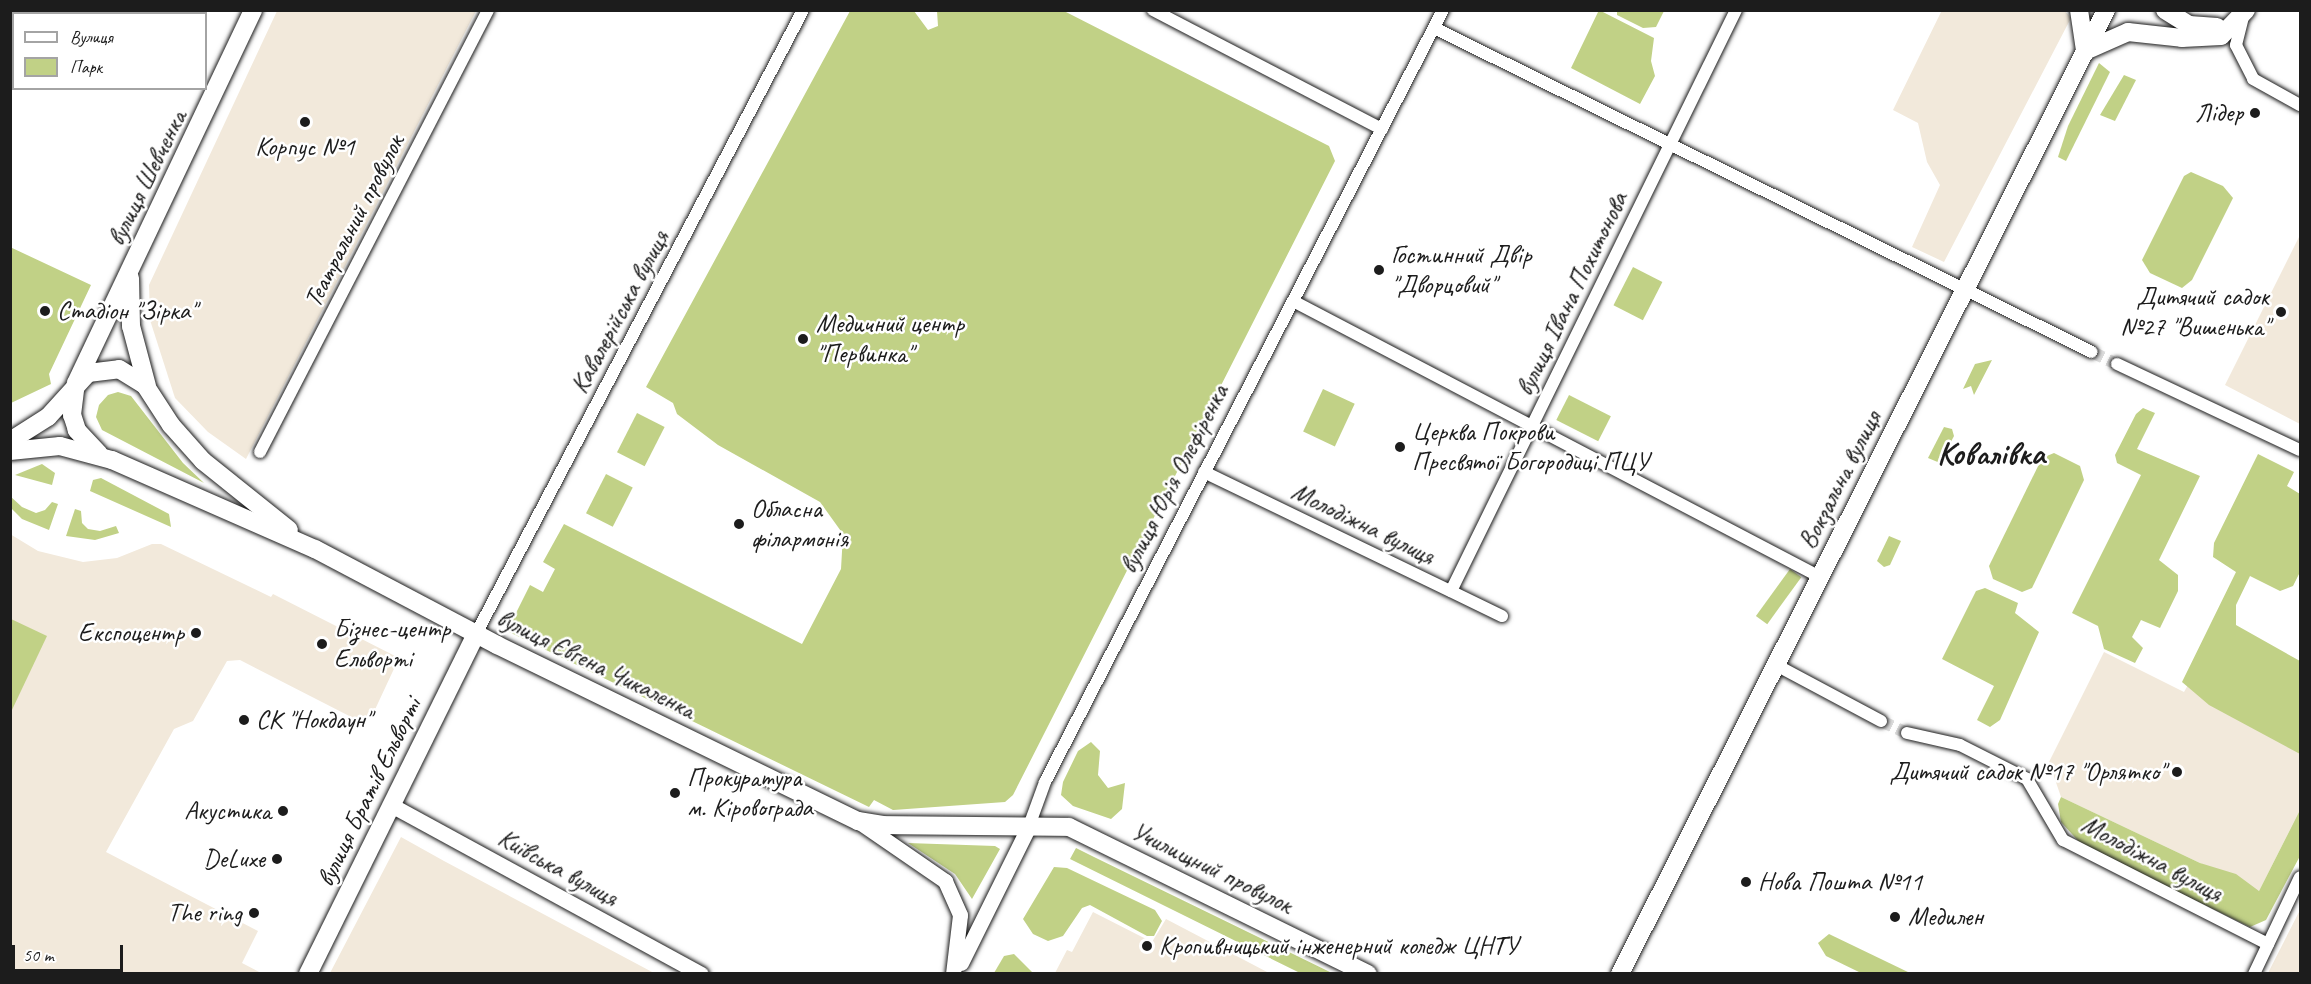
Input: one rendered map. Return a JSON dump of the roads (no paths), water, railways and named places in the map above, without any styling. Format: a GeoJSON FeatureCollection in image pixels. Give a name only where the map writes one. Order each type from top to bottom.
{"type":"FeatureCollection","features":[{"type":"Feature","properties":{"kind":"main road","name":"вулиця Шевченка"},"geometry":{"type":"LineString","coordinates":[[112,460],[86,443],[77,430],[72,415],[76,383],[132,269],[252,10]]}},
{"type":"Feature","properties":{"kind":"main road"},"geometry":{"type":"LineString","coordinates":[[2079,10],[2085,51],[2128,32],[2189,39],[2221,36],[2245,13]]}},
{"type":"Feature","properties":{"kind":"main road","name":"Вокзальна вулиця"},"geometry":{"type":"LineString","coordinates":[[1620,974],[2106,10]]}},
{"type":"Feature","properties":{"kind":"main road"},"geometry":{"type":"LineString","coordinates":[[2164,10],[2189,25],[2203,28],[2231,23],[2245,13]]}},
{"type":"Feature","properties":{"kind":"main road","name":"вулиця Шевченка"},"geometry":{"type":"LineString","coordinates":[[132,269],[129,283],[131,326],[152,399]]}},
{"type":"Feature","properties":{"kind":"main road","name":"вулиця Євгена Чикаленка"},"geometry":{"type":"LineString","coordinates":[[10,441],[48,417],[76,383],[95,371],[119,369],[133,374],[183,441],[228,485],[315,549]]}},
{"type":"Feature","properties":{"kind":"main road","name":"вулиця Євгена Чикаленка"},"geometry":{"type":"LineString","coordinates":[[10,451],[60,446],[112,460],[315,549],[476,634],[858,821],[883,825],[1029,826]]}},
{"type":"Feature","properties":{"kind":"main road","name":"вулиця Братів Ельворті"},"geometry":{"type":"LineString","coordinates":[[308,974],[476,634]]}},
{"type":"Feature","properties":{"kind":"main road","name":"Училищний провулок"},"geometry":{"type":"LineString","coordinates":[[1029,826],[1069,827],[1085,833],[1368,974]]}},
{"type":"Feature","properties":{"kind":"street","name":"Театральний провулок"},"geometry":{"type":"LineString","coordinates":[[260,452],[488,10]]}},
{"type":"Feature","properties":{"kind":"street","name":"Кавалерійська вулиця"},"geometry":{"type":"LineString","coordinates":[[476,634],[803,10]]}},
{"type":"Feature","properties":{"kind":"street"},"geometry":{"type":"LineString","coordinates":[[1153,10],[1382,129]]}},
{"type":"Feature","properties":{"kind":"street","name":"вулиця Юрія Олефіренка"},"geometry":{"type":"LineString","coordinates":[[954,974],[1029,826],[1045,782],[1443,10]]}},
{"type":"Feature","properties":{"kind":"street","name":"вулиця Івана Похитонова"},"geometry":{"type":"LineString","coordinates":[[1451,591],[1736,10]]}},
{"type":"Feature","properties":{"kind":"street"},"geometry":{"type":"LineString","coordinates":[[2245,13],[2236,45],[2249,73],[2253,79],[2301,105]]}},
{"type":"Feature","properties":{"kind":"street"},"geometry":{"type":"LineString","coordinates":[[1434,28],[1669,146],[2092,352]]}},
{"type":"Feature","properties":{"kind":"street"},"geometry":{"type":"LineString","coordinates":[[1293,301],[1820,577]]}},
{"type":"Feature","properties":{"kind":"street"},"geometry":{"type":"LineString","coordinates":[[2117,364],[2301,450]]}},
{"type":"Feature","properties":{"kind":"street","name":"Молодіжна вулиця"},"geometry":{"type":"LineString","coordinates":[[1204,472],[1502,616]]}},
{"type":"Feature","properties":{"kind":"street"},"geometry":{"type":"LineString","coordinates":[[1776,665],[1881,721]]}},
{"type":"Feature","properties":{"kind":"street","name":"Молодіжна вулиця"},"geometry":{"type":"LineString","coordinates":[[1907,733],[1960,746],[2027,779],[2063,840],[2268,944]]}},
{"type":"Feature","properties":{"kind":"street","name":"Київська вулиця"},"geometry":{"type":"LineString","coordinates":[[392,805],[701,974]]}},
{"type":"Feature","properties":{"kind":"street","name":"вулиця Євгена Чикаленка"},"geometry":{"type":"LineString","coordinates":[[858,821],[945,881],[960,915],[954,974]]}},
{"type":"Feature","properties":{"kind":"street"},"geometry":{"type":"LineString","coordinates":[[2254,974],[2301,877]]}},
{"type":"Feature","properties":{"kind":"tunnel"},"geometry":{"type":"LineString","coordinates":[[2092,352],[2117,364]]}},
{"type":"Feature","properties":{"kind":"tunnel"},"geometry":{"type":"LineString","coordinates":[[1881,721],[1907,733]]}},
{"type":"Feature","properties":{"kind":"place","name":"Лідер"},"geometry":{"type":"Point","coordinates":[2255,113]}},
{"type":"Feature","properties":{"kind":"place","name":"Корпус №1"},"geometry":{"type":"Point","coordinates":[305,122]}},
{"type":"Feature","properties":{"kind":"place","name":"Гостинний Двір \"Дворцовий\""},"geometry":{"type":"Point","coordinates":[1379,270]}},
{"type":"Feature","properties":{"kind":"place","name":"Стадіон \"Зірка\""},"geometry":{"type":"Point","coordinates":[45,311]}},
{"type":"Feature","properties":{"kind":"place","name":"Дитячий садок №27 \"Вишенька\""},"geometry":{"type":"Point","coordinates":[2281,312]}},
{"type":"Feature","properties":{"kind":"place","name":"Медичний центр \"Первинка\""},"geometry":{"type":"Point","coordinates":[803,339]}},
{"type":"Feature","properties":{"kind":"place","name":"Церква Покрови Пресвятої Богородиці ПЦУ"},"geometry":{"type":"Point","coordinates":[1400,447]}},
{"type":"Feature","properties":{"kind":"place","name":"Обласна філармонія"},"geometry":{"type":"Point","coordinates":[739,524]}},
{"type":"Feature","properties":{"kind":"place","name":"Експоцентр"},"geometry":{"type":"Point","coordinates":[196,633]}},
{"type":"Feature","properties":{"kind":"place","name":"Бізнес-центр Ельворті"},"geometry":{"type":"Point","coordinates":[322,644]}},
{"type":"Feature","properties":{"kind":"place","name":"СК \"Нокдаун\""},"geometry":{"type":"Point","coordinates":[244,720]}},
{"type":"Feature","properties":{"kind":"place","name":"Дитячий садок №17 \"Орлятко\""},"geometry":{"type":"Point","coordinates":[2177,772]}},
{"type":"Feature","properties":{"kind":"place","name":"Прокуратура м. Кіровограда"},"geometry":{"type":"Point","coordinates":[675,793]}},
{"type":"Feature","properties":{"kind":"place","name":"Акустика"},"geometry":{"type":"Point","coordinates":[283,811]}},
{"type":"Feature","properties":{"kind":"place","name":"DeLuxe"},"geometry":{"type":"Point","coordinates":[277,859]}},
{"type":"Feature","properties":{"kind":"place","name":"Нова Пошта №11"},"geometry":{"type":"Point","coordinates":[1746,882]}},
{"type":"Feature","properties":{"kind":"place","name":"The ring"},"geometry":{"type":"Point","coordinates":[254,913]}},
{"type":"Feature","properties":{"kind":"place","name":"Медилен"},"geometry":{"type":"Point","coordinates":[1895,917]}},
{"type":"Feature","properties":{"kind":"place","name":"Кропивницький інженерний коледж ЦНТУ"},"geometry":{"type":"Point","coordinates":[1147,946]}},
{"type":"Feature","properties":{"kind":"district","name":"Ковалівка"},"geometry":{"type":"Point","coordinates":[1991,454]}}]}
